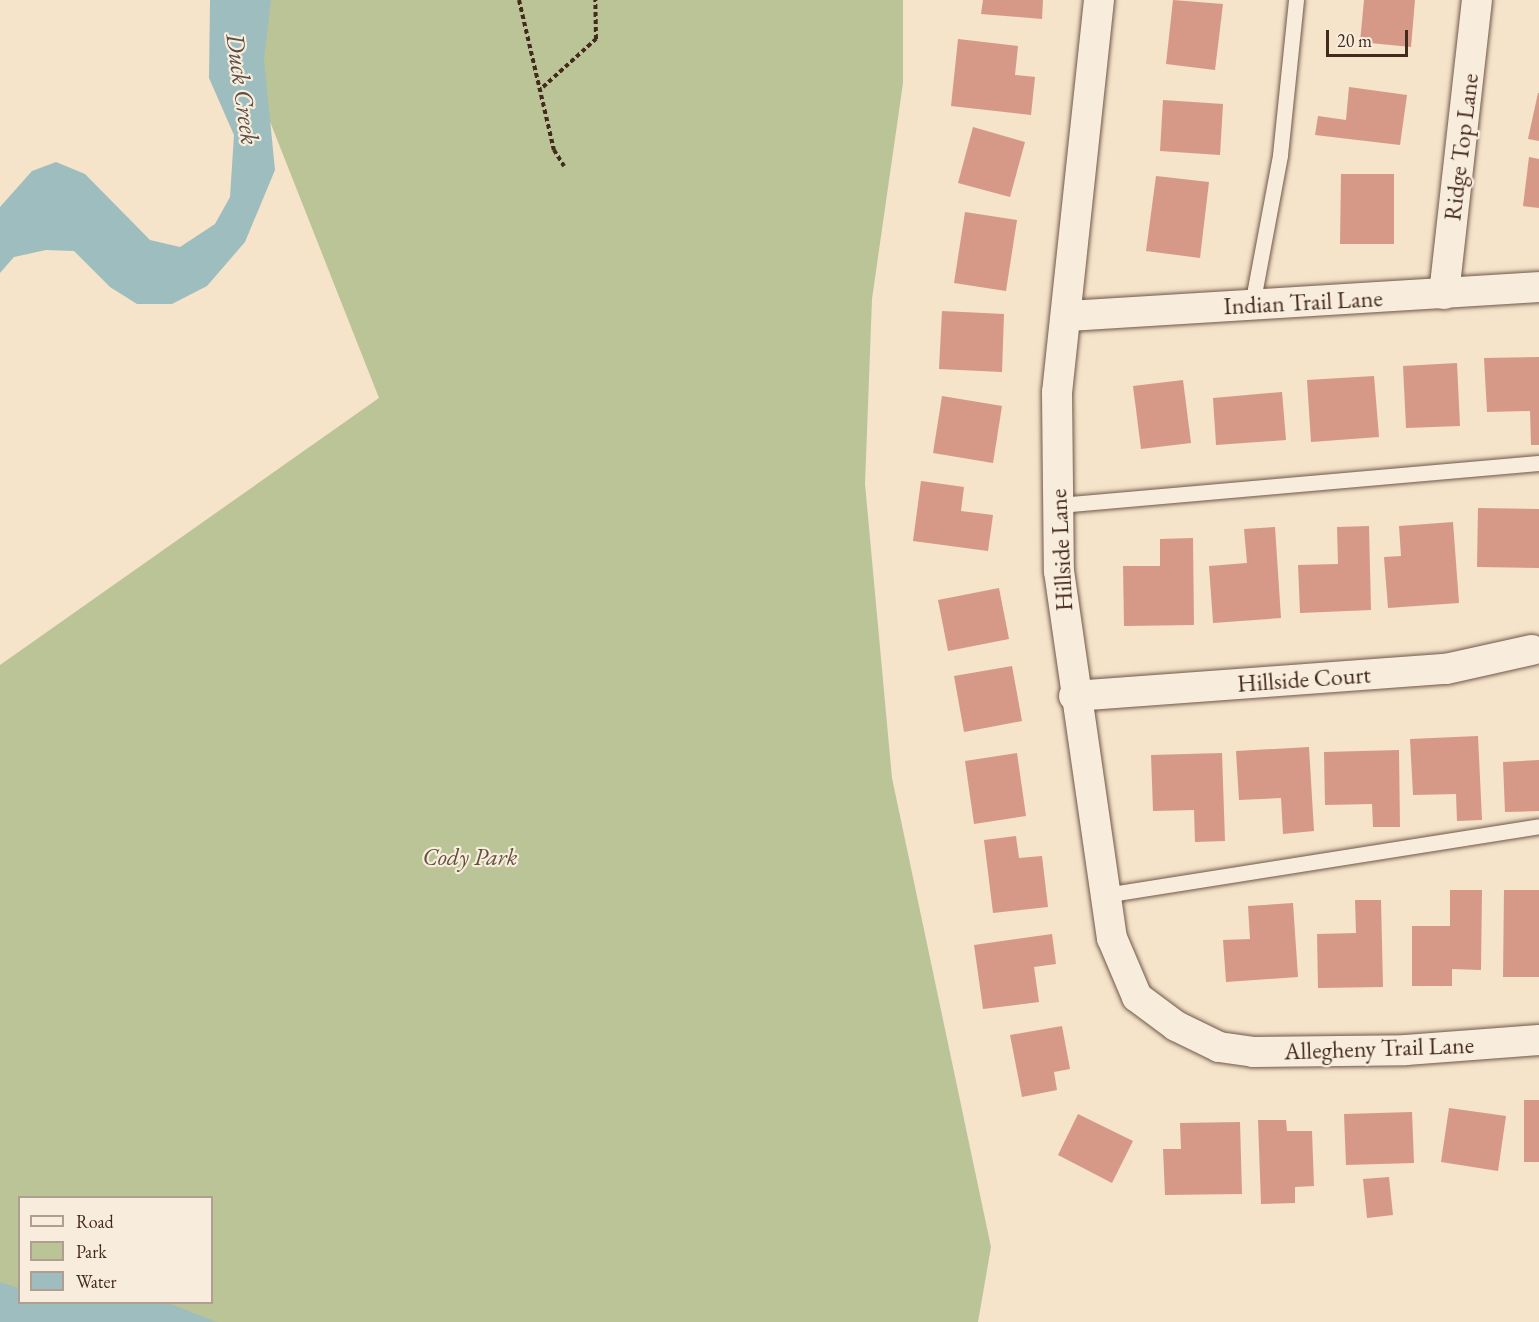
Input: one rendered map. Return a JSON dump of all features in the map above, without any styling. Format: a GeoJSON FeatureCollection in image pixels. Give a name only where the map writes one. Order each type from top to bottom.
{"type":"FeatureCollection","features":[{"type":"Feature","properties":{"kind":"street","name":"Hillside Lane"},"geometry":{"type":"LineString","coordinates":[[1099,0],[1067,316],[1057,392],[1059,571],[1074,696],[1112,938],[1137,997],[1176,1026],[1219,1047]]}},
{"type":"Feature","properties":{"kind":"street","name":"Ridge Top Lane"},"geometry":{"type":"LineString","coordinates":[[1444,294],[1477,0]]}},
{"type":"Feature","properties":{"kind":"street","name":"Indian Trail Lane"},"geometry":{"type":"LineString","coordinates":[[1067,316],[1539,287]]}},
{"type":"Feature","properties":{"kind":"street","name":"Hillside Court"},"geometry":{"type":"LineString","coordinates":[[1074,696],[1446,669],[1532,650]]}},
{"type":"Feature","properties":{"kind":"street","name":"Allegheny Trail Lane"},"geometry":{"type":"LineString","coordinates":[[1219,1047],[1253,1052],[1406,1050],[1539,1040]]}},
{"type":"Feature","properties":{"kind":"lane"},"geometry":{"type":"LineString","coordinates":[[1252,305],[1280,155],[1296,0]]}},
{"type":"Feature","properties":{"kind":"lane"},"geometry":{"type":"LineString","coordinates":[[1058,506],[1539,463]]}},
{"type":"Feature","properties":{"kind":"lane"},"geometry":{"type":"LineString","coordinates":[[1105,895],[1539,825]]}},
{"type":"Feature","properties":{"kind":"path"},"geometry":{"type":"LineString","coordinates":[[519,0],[543,87],[554,150],[564,166]]}},
{"type":"Feature","properties":{"kind":"path"},"geometry":{"type":"LineString","coordinates":[[543,87],[596,39],[595,0]]}},
{"type":"Feature","properties":{"kind":"green space","name":"Cody Park"},"geometry":{"type":"Polygon","coordinates":[[[222,0],[903,0],[903,83],[872,299],[865,484],[892,778],[991,1247],[978,1322],[0,1322],[0,665],[379,398],[222,0]]]}},
{"type":"Feature","properties":{"kind":"water","name":"Duck Creek"},"geometry":{"type":"Polygon","coordinates":[[[210,0],[271,0],[264,59],[275,170],[245,242],[207,286],[172,304],[137,304],[110,287],[74,251],[46,250],[14,257],[0,273],[0,207],[32,171],[56,162],[85,174],[150,240],[180,247],[215,224],[230,197],[234,135],[209,78],[210,0]]]}},
{"type":"Feature","properties":{"kind":"water"},"geometry":{"type":"Polygon","coordinates":[[[0,1282],[18,1288],[18,1304],[171,1304],[217,1322],[0,1322],[0,1282]]]}},
{"type":"Feature","properties":{"kind":"building"},"geometry":{"type":"Polygon","coordinates":[[[983,0],[1043,0],[1042,19],[981,14],[983,0]]]}},
{"type":"Feature","properties":{"kind":"building"},"geometry":{"type":"Polygon","coordinates":[[[1173,0],[1223,4],[1215,70],[1166,64],[1173,0]]]}},
{"type":"Feature","properties":{"kind":"building"},"geometry":{"type":"Polygon","coordinates":[[[1364,0],[1415,0],[1411,47],[1360,42],[1364,0]]]}},
{"type":"Feature","properties":{"kind":"building"},"geometry":{"type":"Polygon","coordinates":[[[958,39],[1018,46],[1015,75],[1035,77],[1031,115],[951,106],[958,39]]]}},
{"type":"Feature","properties":{"kind":"building"},"geometry":{"type":"Polygon","coordinates":[[[1349,87],[1407,95],[1400,145],[1315,135],[1318,116],[1346,120],[1349,87]]]}},
{"type":"Feature","properties":{"kind":"building"},"geometry":{"type":"Polygon","coordinates":[[[1539,93],[1539,141],[1528,139],[1539,93]]]}},
{"type":"Feature","properties":{"kind":"building"},"geometry":{"type":"Polygon","coordinates":[[[1163,100],[1223,104],[1220,155],[1160,151],[1163,100]]]}},
{"type":"Feature","properties":{"kind":"building"},"geometry":{"type":"Polygon","coordinates":[[[973,127],[1025,142],[1010,197],[958,183],[973,127]]]}},
{"type":"Feature","properties":{"kind":"building"},"geometry":{"type":"Polygon","coordinates":[[[1529,157],[1539,159],[1539,208],[1523,206],[1529,157]]]}},
{"type":"Feature","properties":{"kind":"building"},"geometry":{"type":"Polygon","coordinates":[[[1341,174],[1394,174],[1394,244],[1340,244],[1341,174]]]}},
{"type":"Feature","properties":{"kind":"building"},"geometry":{"type":"Polygon","coordinates":[[[1156,176],[1209,182],[1200,258],[1146,251],[1156,176]]]}},
{"type":"Feature","properties":{"kind":"building"},"geometry":{"type":"Polygon","coordinates":[[[965,212],[1017,220],[1006,291],[954,283],[965,212]]]}},
{"type":"Feature","properties":{"kind":"building"},"geometry":{"type":"Polygon","coordinates":[[[942,311],[1004,314],[1002,372],[939,369],[942,311]]]}},
{"type":"Feature","properties":{"kind":"building"},"geometry":{"type":"Polygon","coordinates":[[[1539,357],[1539,445],[1531,445],[1530,411],[1487,412],[1484,358],[1539,357]]]}},
{"type":"Feature","properties":{"kind":"building"},"geometry":{"type":"Polygon","coordinates":[[[1457,363],[1460,426],[1406,428],[1403,366],[1457,363]]]}},
{"type":"Feature","properties":{"kind":"building"},"geometry":{"type":"Polygon","coordinates":[[[1374,376],[1379,437],[1311,442],[1307,380],[1374,376]]]}},
{"type":"Feature","properties":{"kind":"building"},"geometry":{"type":"Polygon","coordinates":[[[1183,380],[1191,443],[1141,449],[1133,386],[1183,380]]]}},
{"type":"Feature","properties":{"kind":"building"},"geometry":{"type":"Polygon","coordinates":[[[1282,392],[1286,440],[1216,445],[1213,398],[1282,392]]]}},
{"type":"Feature","properties":{"kind":"building"},"geometry":{"type":"Polygon","coordinates":[[[942,396],[1002,406],[993,463],[933,453],[942,396]]]}},
{"type":"Feature","properties":{"kind":"building"},"geometry":{"type":"Polygon","coordinates":[[[921,481],[964,487],[961,511],[993,515],[988,551],[913,541],[921,481]]]}},
{"type":"Feature","properties":{"kind":"building"},"geometry":{"type":"Polygon","coordinates":[[[1478,508],[1539,509],[1539,568],[1477,567],[1478,508]]]}},
{"type":"Feature","properties":{"kind":"building"},"geometry":{"type":"Polygon","coordinates":[[[1453,522],[1459,603],[1388,608],[1384,557],[1401,556],[1399,526],[1453,522]]]}},
{"type":"Feature","properties":{"kind":"building"},"geometry":{"type":"Polygon","coordinates":[[[1369,526],[1371,610],[1300,613],[1298,565],[1338,564],[1337,527],[1369,526]]]}},
{"type":"Feature","properties":{"kind":"building"},"geometry":{"type":"Polygon","coordinates":[[[1275,527],[1281,618],[1213,623],[1209,566],[1247,563],[1244,529],[1275,527]]]}},
{"type":"Feature","properties":{"kind":"building"},"geometry":{"type":"Polygon","coordinates":[[[1193,538],[1194,625],[1124,626],[1123,566],[1160,566],[1160,539],[1193,538]]]}},
{"type":"Feature","properties":{"kind":"building"},"geometry":{"type":"Polygon","coordinates":[[[999,588],[1009,639],[948,651],[938,600],[999,588]]]}},
{"type":"Feature","properties":{"kind":"building"},"geometry":{"type":"Polygon","coordinates":[[[1012,666],[1022,721],[964,732],[954,676],[1012,666]]]}},
{"type":"Feature","properties":{"kind":"building"},"geometry":{"type":"Polygon","coordinates":[[[1478,736],[1482,820],[1457,821],[1456,794],[1413,795],[1410,739],[1478,736]]]}},
{"type":"Feature","properties":{"kind":"building"},"geometry":{"type":"Polygon","coordinates":[[[1309,747],[1314,831],[1283,834],[1281,798],[1239,800],[1236,751],[1309,747]]]}},
{"type":"Feature","properties":{"kind":"building"},"geometry":{"type":"Polygon","coordinates":[[[1399,750],[1400,827],[1373,827],[1372,804],[1325,805],[1324,752],[1399,750]]]}},
{"type":"Feature","properties":{"kind":"building"},"geometry":{"type":"Polygon","coordinates":[[[1017,753],[1026,816],[974,824],[965,761],[1017,753]]]}},
{"type":"Feature","properties":{"kind":"building"},"geometry":{"type":"Polygon","coordinates":[[[1222,753],[1225,841],[1195,842],[1194,810],[1153,811],[1151,755],[1222,753]]]}},
{"type":"Feature","properties":{"kind":"building"},"geometry":{"type":"Polygon","coordinates":[[[1539,760],[1539,811],[1505,812],[1503,762],[1539,760]]]}},
{"type":"Feature","properties":{"kind":"building"},"geometry":{"type":"Polygon","coordinates":[[[1016,836],[1019,858],[1042,856],[1048,907],[993,913],[984,840],[1016,836]]]}},
{"type":"Feature","properties":{"kind":"building"},"geometry":{"type":"Polygon","coordinates":[[[1450,890],[1482,890],[1481,970],[1452,969],[1452,986],[1412,986],[1412,926],[1450,926],[1450,890]]]}},
{"type":"Feature","properties":{"kind":"building"},"geometry":{"type":"Polygon","coordinates":[[[1504,890],[1539,890],[1539,977],[1503,977],[1504,890]]]}},
{"type":"Feature","properties":{"kind":"building"},"geometry":{"type":"Polygon","coordinates":[[[1355,900],[1381,900],[1383,987],[1318,988],[1317,934],[1356,933],[1355,900]]]}},
{"type":"Feature","properties":{"kind":"building"},"geometry":{"type":"Polygon","coordinates":[[[1293,903],[1298,977],[1226,982],[1223,940],[1250,939],[1248,906],[1293,903]]]}},
{"type":"Feature","properties":{"kind":"building"},"geometry":{"type":"Polygon","coordinates":[[[1052,934],[1056,964],[1034,967],[1039,1002],[983,1009],[974,945],[1052,934]]]}},
{"type":"Feature","properties":{"kind":"building"},"geometry":{"type":"Polygon","coordinates":[[[1062,1026],[1070,1069],[1054,1072],[1057,1090],[1022,1097],[1010,1035],[1062,1026]]]}},
{"type":"Feature","properties":{"kind":"building"},"geometry":{"type":"Polygon","coordinates":[[[1524,1100],[1539,1100],[1539,1162],[1524,1162],[1524,1100]]]}},
{"type":"Feature","properties":{"kind":"building"},"geometry":{"type":"Polygon","coordinates":[[[1449,1108],[1506,1116],[1498,1171],[1441,1162],[1449,1108]]]}},
{"type":"Feature","properties":{"kind":"building"},"geometry":{"type":"Polygon","coordinates":[[[1412,1112],[1414,1163],[1346,1165],[1344,1114],[1412,1112]]]}},
{"type":"Feature","properties":{"kind":"building"},"geometry":{"type":"Polygon","coordinates":[[[1078,1114],[1133,1141],[1112,1183],[1058,1155],[1078,1114]]]}},
{"type":"Feature","properties":{"kind":"building"},"geometry":{"type":"Polygon","coordinates":[[[1258,1120],[1286,1120],[1287,1131],[1312,1131],[1314,1186],[1295,1187],[1295,1203],[1261,1204],[1258,1120]]]}},
{"type":"Feature","properties":{"kind":"building"},"geometry":{"type":"Polygon","coordinates":[[[1240,1122],[1242,1194],[1165,1195],[1163,1149],[1181,1149],[1180,1123],[1240,1122]]]}},
{"type":"Feature","properties":{"kind":"building"},"geometry":{"type":"Polygon","coordinates":[[[1389,1177],[1393,1215],[1367,1218],[1363,1179],[1389,1177]]]}}]}
